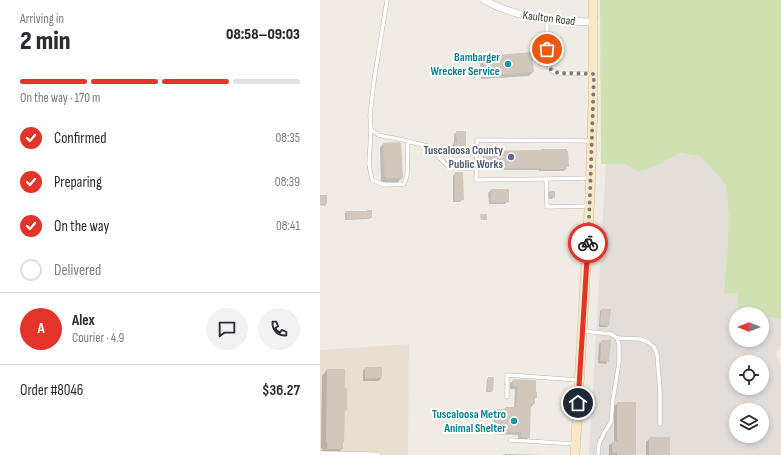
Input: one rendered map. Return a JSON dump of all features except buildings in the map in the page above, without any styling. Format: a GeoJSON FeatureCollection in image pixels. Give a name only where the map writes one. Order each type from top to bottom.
{"type":"FeatureCollection","features":[{"type":"Feature","properties":{"kind":"main road"},"geometry":{"type":"LineString","coordinates":[[575,455],[590,206],[594,74],[593,0]]}},
{"type":"Feature","properties":{"kind":"street","name":"Kaulton Road"},"geometry":{"type":"LineString","coordinates":[[484,0],[517,14],[547,20],[594,22]]}},
{"type":"Feature","properties":{"kind":"lane"},"geometry":{"type":"LineString","coordinates":[[387,0],[370,115],[371,129],[369,164],[372,180],[385,185],[404,184],[408,176],[408,141]]}},
{"type":"Feature","properties":{"kind":"lane"},"geometry":{"type":"LineString","coordinates":[[547,20],[547,64],[552,71],[559,73],[594,74]]}},
{"type":"Feature","properties":{"kind":"lane"},"geometry":{"type":"LineString","coordinates":[[371,129],[378,135],[427,146],[448,166],[458,168],[477,168]]}},
{"type":"Feature","properties":{"kind":"lane"},"geometry":{"type":"LineString","coordinates":[[591,178],[476,180],[477,140],[592,141]]}},
{"type":"Feature","properties":{"kind":"lane"},"geometry":{"type":"LineString","coordinates":[[546,179],[547,207],[590,206]]}},
{"type":"Feature","properties":{"kind":"lane"},"geometry":{"type":"LineString","coordinates":[[583,331],[611,334],[617,338],[640,339],[648,342],[654,347],[657,354],[660,392],[660,424]]}},
{"type":"Feature","properties":{"kind":"lane"},"geometry":{"type":"LineString","coordinates":[[598,455],[599,444],[611,422],[619,362],[619,345],[617,338]]}},
{"type":"Feature","properties":{"kind":"lane"},"geometry":{"type":"LineString","coordinates":[[506,397],[508,375],[580,380]]}},
{"type":"Feature","properties":{"kind":"lane"},"geometry":{"type":"LineString","coordinates":[[510,440],[576,444]]}},
{"type":"Feature","properties":{"kind":"lane"},"geometry":{"type":"LineString","coordinates":[[320,453],[379,455]]}},
{"type":"Feature","properties":{"kind":"shaded area"},"geometry":{"type":"Polygon","coordinates":[[[680,153],[700,156],[726,185],[729,223],[724,293],[737,294],[738,307],[729,307],[729,347],[769,347],[769,317],[781,319],[781,345],[776,354],[781,365],[781,455],[589,455],[606,164],[625,164],[638,172],[660,164],[680,153]]]}},
{"type":"Feature","properties":{"kind":"shaded area"},"geometry":{"type":"Polygon","coordinates":[[[409,344],[408,455],[320,455],[320,350],[409,344]]]}},
{"type":"Feature","properties":{"kind":"green space"},"geometry":{"type":"Polygon","coordinates":[[[600,0],[781,0],[781,319],[769,317],[769,307],[738,307],[737,294],[724,293],[729,223],[726,185],[700,156],[680,153],[660,164],[638,172],[625,164],[601,164],[600,0]]]}},
{"type":"Feature","properties":{"kind":"way so far"},"geometry":{"type":"LineString","coordinates":[[547,49],[547,64],[552,71],[559,73],[594,74],[588,243]]}},
{"type":"Feature","properties":{"kind":"place","name":"Bambarger Wrecker Service"},"geometry":{"type":"Point","coordinates":[508,64]}},
{"type":"Feature","properties":{"kind":"place","name":"Tuscaloosa County Public Works"},"geometry":{"type":"Point","coordinates":[511,157]}},
{"type":"Feature","properties":{"kind":"place","name":"Tuscaloosa Metro Animal Shelter"},"geometry":{"type":"Point","coordinates":[514,421]}},
{"type":"Feature","properties":{"kind":"route"},"geometry":{"type":"LineString","coordinates":[[578,403],[588,243]]}}]}
